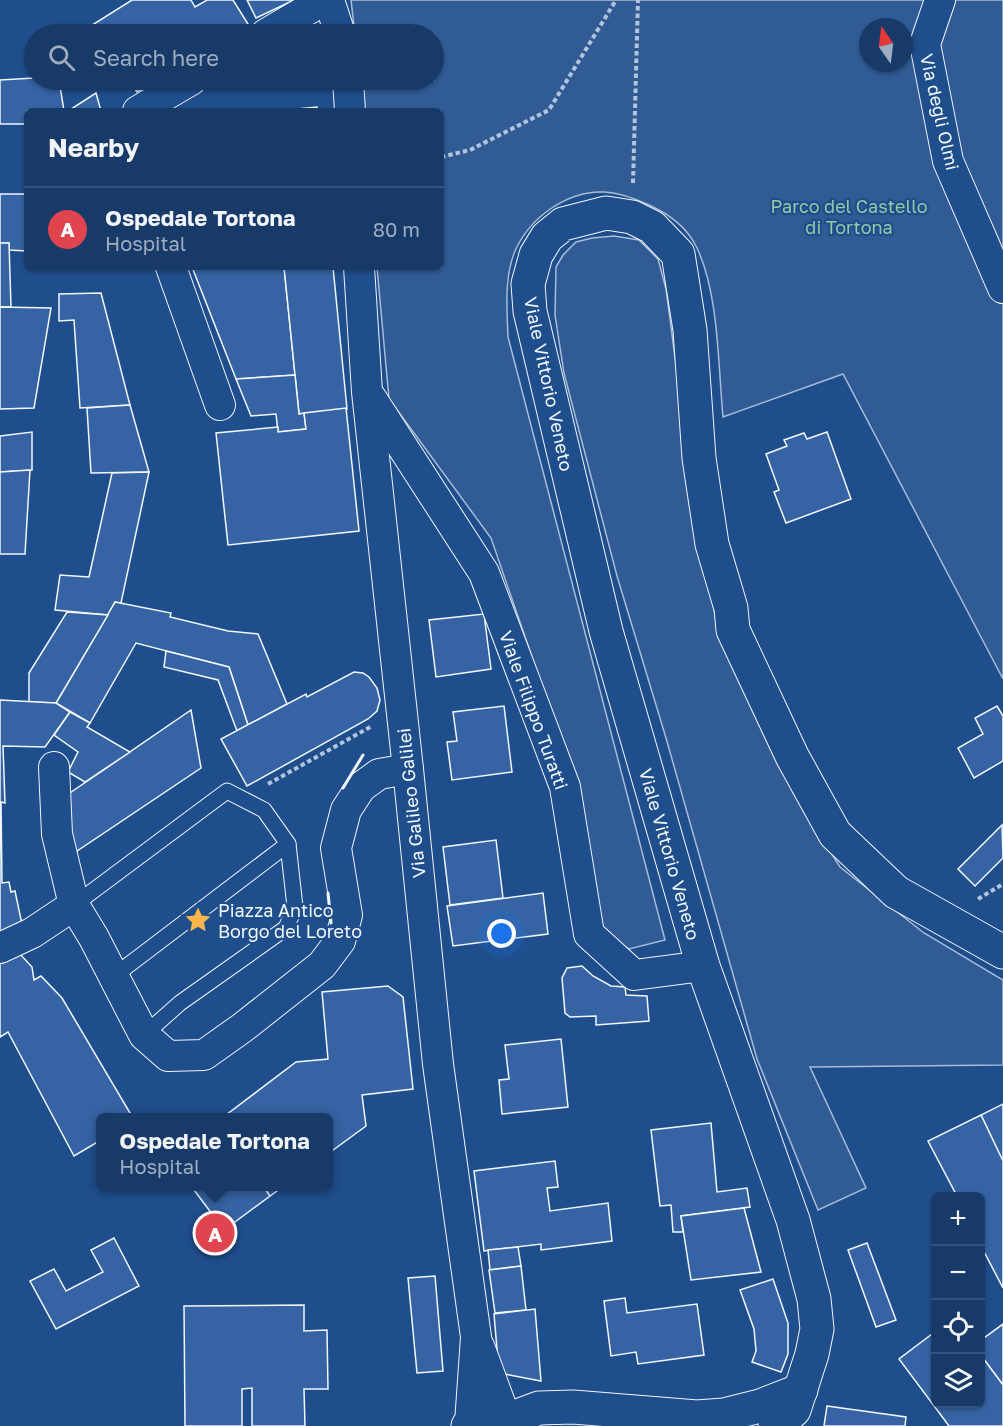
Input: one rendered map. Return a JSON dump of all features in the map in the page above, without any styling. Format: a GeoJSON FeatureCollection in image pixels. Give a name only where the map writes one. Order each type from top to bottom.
{"type":"FeatureCollection","features":[{"type":"Feature","properties":{"kind":"street"},"geometry":{"type":"LineString","coordinates":[[283,24],[324,0]]}},
{"type":"Feature","properties":{"kind":"street"},"geometry":{"type":"LineString","coordinates":[[329,0],[337,24]]}},
{"type":"Feature","properties":{"kind":"street","name":"Via degli Olmi"},"geometry":{"type":"LineString","coordinates":[[940,0],[925,45],[948,161],[1003,288]]}},
{"type":"Feature","properties":{"kind":"street"},"geometry":{"type":"LineString","coordinates":[[143,108],[174,90]]}},
{"type":"Feature","properties":{"kind":"street"},"geometry":{"type":"LineString","coordinates":[[349,90],[350,108]]}},
{"type":"Feature","properties":{"kind":"street","name":"Viale Vittorio Veneto"},"geometry":{"type":"LineString","coordinates":[[775,1426],[794,1410],[801,1390],[817,1329],[814,1299],[793,1220],[703,966],[606,631],[530,311],[528,284],[536,255],[547,237],[563,224],[606,213],[632,217],[652,227],[678,254],[690,330],[699,458],[712,544],[731,608],[734,630],[792,756],[835,834],[896,892],[1003,952]]}},
{"type":"Feature","properties":{"kind":"street"},"geometry":{"type":"LineString","coordinates":[[172,270],[220,405]]}},
{"type":"Feature","properties":{"kind":"street","name":"Via Galileo Galilei"},"geometry":{"type":"LineString","coordinates":[[359,270],[367,392],[438,1064],[476,1337]]}},
{"type":"Feature","properties":{"kind":"street","name":"Viale Filippo Turatti"},"geometry":{"type":"LineString","coordinates":[[367,392],[484,573],[565,787],[588,934],[634,975],[703,966]]}},
{"type":"Feature","properties":{"kind":"street"},"geometry":{"type":"LineString","coordinates":[[54,767],[57,834],[75,904],[144,1035],[168,1056],[204,1055],[242,1028],[322,964],[340,941],[347,915],[336,848],[346,810],[361,787],[379,774],[408,769]]}},
{"type":"Feature","properties":{"kind":"street"},"geometry":{"type":"LineString","coordinates":[[0,948],[32,933],[75,904]]}},
{"type":"Feature","properties":{"kind":"street"},"geometry":{"type":"LineString","coordinates":[[476,1337],[511,1419]]}},
{"type":"Feature","properties":{"kind":"street"},"geometry":{"type":"LineString","coordinates":[[469,1424],[476,1337]]}},
{"type":"Feature","properties":{"kind":"street"},"geometry":{"type":"LineString","coordinates":[[469,1424],[485,1413],[495,1411],[511,1419],[539,1408],[573,1407],[697,1417],[724,1415],[760,1407],[801,1390]]}},
{"type":"Feature","properties":{"kind":"lane"},"geometry":{"type":"LineString","coordinates":[[75,904],[227,791],[264,810],[288,844],[295,907],[286,928],[180,1003],[144,1035]]}},
{"type":"Feature","properties":{"kind":"lane"},"geometry":{"type":"LineString","coordinates":[[114,976],[288,844]]}},
{"type":"Feature","properties":{"kind":"path"},"geometry":{"type":"LineString","coordinates":[[444,156],[470,150],[549,111],[616,0]]}},
{"type":"Feature","properties":{"kind":"path"},"geometry":{"type":"LineString","coordinates":[[633,178],[638,0]]}},
{"type":"Feature","properties":{"kind":"path"},"geometry":{"type":"LineString","coordinates":[[242,799],[402,710]]}},
{"type":"Feature","properties":{"kind":"green space","name":"Parco del Castello di Tortona"},"geometry":{"type":"Polygon","coordinates":[[[351,0],[1003,0],[1003,679],[843,374],[723,417],[716,329],[704,264],[687,232],[676,221],[628,197],[605,192],[577,196],[564,201],[540,217],[522,239],[511,261],[507,304],[508,337],[665,940],[629,949],[595,925],[575,782],[491,538],[389,399],[377,270],[444,270],[444,108],[363,108],[361,90],[444,90],[444,24],[354,24],[351,0]]]}},
{"type":"Feature","properties":{"kind":"green space"},"geometry":{"type":"Polygon","coordinates":[[[614,236],[639,240],[658,259],[666,289],[694,502],[717,626],[794,794],[840,867],[924,933],[1003,980],[1003,1065],[810,1067],[866,1188],[818,1210],[757,1059],[666,738],[617,576],[564,373],[555,315],[556,267],[563,255],[576,242],[614,236]]]}},
{"type":"Feature","properties":{"kind":"building"},"geometry":{"type":"Polygon","coordinates":[[[132,0],[191,0],[195,7],[207,0],[233,0],[248,24],[94,24],[132,0]]]}},
{"type":"Feature","properties":{"kind":"building"},"geometry":{"type":"Polygon","coordinates":[[[247,0],[294,0],[256,18],[247,0]]]}},
{"type":"Feature","properties":{"kind":"building"},"geometry":{"type":"Polygon","coordinates":[[[24,79],[24,90],[61,90],[64,108],[24,108],[24,124],[0,124],[0,80],[24,79]]]}},
{"type":"Feature","properties":{"kind":"building"},"geometry":{"type":"Polygon","coordinates":[[[96,93],[100,108],[73,108],[96,93]]]}},
{"type":"Feature","properties":{"kind":"building"},"geometry":{"type":"Polygon","coordinates":[[[0,194],[24,194],[24,251],[9,250],[9,243],[0,243],[0,194]]]}},
{"type":"Feature","properties":{"kind":"building"},"geometry":{"type":"Polygon","coordinates":[[[0,243],[9,243],[11,307],[0,307],[0,243]]]}},
{"type":"Feature","properties":{"kind":"building"},"geometry":{"type":"Polygon","coordinates":[[[193,270],[284,270],[295,375],[236,379],[193,270]]]}},
{"type":"Feature","properties":{"kind":"building"},"geometry":{"type":"Polygon","coordinates":[[[284,270],[333,270],[347,409],[299,414],[284,270]]]}},
{"type":"Feature","properties":{"kind":"building"},"geometry":{"type":"Polygon","coordinates":[[[101,293],[130,405],[80,408],[74,320],[59,321],[59,294],[101,293]]]}},
{"type":"Feature","properties":{"kind":"building"},"geometry":{"type":"Polygon","coordinates":[[[0,307],[51,308],[34,408],[0,409],[0,307]]]}},
{"type":"Feature","properties":{"kind":"building"},"geometry":{"type":"Polygon","coordinates":[[[295,375],[299,414],[304,413],[306,429],[278,432],[276,414],[251,416],[236,379],[295,375]]]}},
{"type":"Feature","properties":{"kind":"building"},"geometry":{"type":"Polygon","coordinates":[[[130,405],[149,472],[91,473],[87,408],[130,405]]]}},
{"type":"Feature","properties":{"kind":"building"},"geometry":{"type":"Polygon","coordinates":[[[346,408],[359,531],[228,545],[216,433],[278,427],[278,432],[306,429],[304,413],[346,408]]]}},
{"type":"Feature","properties":{"kind":"building"},"geometry":{"type":"Polygon","coordinates":[[[32,432],[32,470],[0,472],[0,436],[32,432]]]}},
{"type":"Feature","properties":{"kind":"building"},"geometry":{"type":"Polygon","coordinates":[[[827,432],[851,499],[786,523],[774,492],[779,490],[766,454],[787,446],[784,440],[804,433],[807,439],[827,432]]]}},
{"type":"Feature","properties":{"kind":"building"},"geometry":{"type":"Polygon","coordinates":[[[30,470],[25,554],[0,554],[0,472],[30,470]]]}},
{"type":"Feature","properties":{"kind":"building"},"geometry":{"type":"Polygon","coordinates":[[[149,472],[121,603],[115,602],[108,615],[55,610],[60,575],[89,577],[112,473],[149,472]]]}},
{"type":"Feature","properties":{"kind":"building"},"geometry":{"type":"Polygon","coordinates":[[[115,602],[171,613],[170,617],[228,631],[258,634],[287,704],[248,725],[229,667],[136,643],[90,723],[56,703],[115,602]]]}},
{"type":"Feature","properties":{"kind":"building"},"geometry":{"type":"Polygon","coordinates":[[[67,612],[108,615],[56,703],[29,702],[29,673],[67,612]]]}},
{"type":"Feature","properties":{"kind":"building"},"geometry":{"type":"Polygon","coordinates":[[[484,614],[491,669],[436,677],[429,620],[484,614]]]}},
{"type":"Feature","properties":{"kind":"building"},"geometry":{"type":"Polygon","coordinates":[[[166,651],[229,667],[248,725],[237,731],[218,680],[164,667],[166,651]]]}},
{"type":"Feature","properties":{"kind":"building"},"geometry":{"type":"Polygon","coordinates":[[[354,672],[363,673],[369,677],[377,688],[380,700],[377,711],[368,719],[247,786],[221,739],[306,694],[307,697],[354,672]]]}},
{"type":"Feature","properties":{"kind":"building"},"geometry":{"type":"Polygon","coordinates":[[[0,700],[56,703],[70,712],[45,747],[3,746],[5,803],[1,802],[2,883],[9,882],[11,892],[15,891],[23,929],[0,939],[0,700]]]}},
{"type":"Feature","properties":{"kind":"building"},"geometry":{"type":"Polygon","coordinates":[[[504,706],[512,772],[452,780],[447,742],[457,741],[453,712],[504,706]]]}},
{"type":"Feature","properties":{"kind":"building"},"geometry":{"type":"Polygon","coordinates":[[[997,706],[1003,716],[1003,761],[974,778],[958,748],[983,734],[975,718],[997,706]]]}},
{"type":"Feature","properties":{"kind":"building"},"geometry":{"type":"Polygon","coordinates":[[[191,710],[201,768],[74,853],[64,797],[191,710]]]}},
{"type":"Feature","properties":{"kind":"building"},"geometry":{"type":"Polygon","coordinates":[[[70,712],[90,723],[87,727],[130,752],[85,782],[68,772],[78,752],[54,735],[70,712]]]}},
{"type":"Feature","properties":{"kind":"building"},"geometry":{"type":"Polygon","coordinates":[[[1002,825],[1003,858],[975,886],[958,869],[1002,825]]]}},
{"type":"Feature","properties":{"kind":"building"},"geometry":{"type":"Polygon","coordinates":[[[496,840],[503,898],[450,905],[443,847],[496,840]]]}},
{"type":"Feature","properties":{"kind":"building"},"geometry":{"type":"Polygon","coordinates":[[[543,893],[548,934],[453,946],[447,906],[543,893]]]}},
{"type":"Feature","properties":{"kind":"building"},"geometry":{"type":"Polygon","coordinates":[[[19,953],[32,967],[34,980],[41,976],[62,998],[130,1113],[96,1113],[96,1143],[74,1156],[8,1032],[0,1037],[0,963],[19,953]]]}},
{"type":"Feature","properties":{"kind":"building"},"geometry":{"type":"Polygon","coordinates":[[[582,966],[593,976],[611,986],[625,987],[626,995],[647,996],[649,1021],[596,1025],[596,1016],[570,1017],[565,1013],[562,978],[567,968],[582,966]]]}},
{"type":"Feature","properties":{"kind":"building"},"geometry":{"type":"Polygon","coordinates":[[[388,986],[403,997],[413,1089],[362,1095],[366,1126],[333,1150],[333,1113],[229,1113],[296,1062],[328,1059],[322,992],[388,986]]]}},
{"type":"Feature","properties":{"kind":"building"},"geometry":{"type":"Polygon","coordinates":[[[561,1039],[568,1107],[502,1114],[499,1080],[509,1079],[505,1045],[561,1039]]]}},
{"type":"Feature","properties":{"kind":"building"},"geometry":{"type":"Polygon","coordinates":[[[1003,1104],[1003,1159],[1002,1160],[981,1115],[1003,1104]]]}},
{"type":"Feature","properties":{"kind":"building"},"geometry":{"type":"Polygon","coordinates":[[[981,1115],[1003,1161],[1003,1288],[985,1254],[985,1192],[955,1192],[928,1141],[981,1115]]]}},
{"type":"Feature","properties":{"kind":"building"},"geometry":{"type":"Polygon","coordinates":[[[711,1123],[717,1192],[747,1188],[750,1207],[681,1216],[683,1232],[673,1232],[671,1205],[660,1206],[651,1130],[711,1123]]]}},
{"type":"Feature","properties":{"kind":"building"},"geometry":{"type":"Polygon","coordinates":[[[555,1161],[558,1187],[547,1188],[550,1211],[608,1203],[612,1241],[541,1250],[541,1244],[484,1251],[474,1171],[555,1161]]]}},
{"type":"Feature","properties":{"kind":"building"},"geometry":{"type":"Polygon","coordinates":[[[195,1191],[266,1191],[270,1196],[224,1230],[195,1191]]]}},
{"type":"Feature","properties":{"kind":"building"},"geometry":{"type":"Polygon","coordinates":[[[266,1191],[277,1191],[270,1196],[266,1191]]]}},
{"type":"Feature","properties":{"kind":"building"},"geometry":{"type":"Polygon","coordinates":[[[744,1208],[761,1272],[691,1280],[681,1216],[744,1208]]]}},
{"type":"Feature","properties":{"kind":"building"},"geometry":{"type":"Polygon","coordinates":[[[114,1238],[139,1286],[56,1329],[30,1281],[54,1269],[66,1291],[103,1272],[91,1250],[114,1238]]]}},
{"type":"Feature","properties":{"kind":"building"},"geometry":{"type":"Polygon","coordinates":[[[867,1243],[896,1320],[876,1327],[848,1250],[867,1243]]]}},
{"type":"Feature","properties":{"kind":"building"},"geometry":{"type":"Polygon","coordinates":[[[518,1247],[521,1266],[490,1270],[488,1250],[518,1247]]]}},
{"type":"Feature","properties":{"kind":"building"},"geometry":{"type":"Polygon","coordinates":[[[521,1266],[526,1310],[495,1313],[489,1270],[521,1266]]]}},
{"type":"Feature","properties":{"kind":"building"},"geometry":{"type":"Polygon","coordinates":[[[435,1276],[443,1371],[417,1373],[408,1278],[435,1276]]]}},
{"type":"Feature","properties":{"kind":"building"},"geometry":{"type":"Polygon","coordinates":[[[773,1279],[788,1323],[788,1354],[781,1372],[752,1362],[756,1351],[754,1329],[740,1290],[773,1279]]]}},
{"type":"Feature","properties":{"kind":"building"},"geometry":{"type":"Polygon","coordinates":[[[625,1298],[627,1313],[697,1304],[704,1355],[638,1364],[636,1352],[611,1356],[604,1301],[625,1298]]]}},
{"type":"Feature","properties":{"kind":"building"},"geometry":{"type":"Polygon","coordinates":[[[304,1305],[304,1331],[327,1330],[328,1389],[304,1389],[305,1426],[252,1426],[252,1388],[242,1389],[242,1426],[185,1426],[184,1306],[304,1305]]]}},
{"type":"Feature","properties":{"kind":"building"},"geometry":{"type":"Polygon","coordinates":[[[535,1309],[541,1381],[499,1373],[494,1314],[535,1309]]]}},
{"type":"Feature","properties":{"kind":"building"},"geometry":{"type":"Polygon","coordinates":[[[1003,1324],[1003,1385],[985,1361],[985,1337],[1003,1324]]]}},
{"type":"Feature","properties":{"kind":"building"},"geometry":{"type":"Polygon","coordinates":[[[931,1335],[931,1402],[899,1359],[931,1335]]]}},
{"type":"Feature","properties":{"kind":"building"},"geometry":{"type":"Polygon","coordinates":[[[985,1361],[1003,1385],[1003,1426],[949,1426],[936,1408],[985,1408],[985,1361]]]}},
{"type":"Feature","properties":{"kind":"building"},"geometry":{"type":"Polygon","coordinates":[[[827,1406],[906,1417],[905,1426],[824,1426],[827,1406]]]}},
{"type":"Feature","properties":{"kind":"wall"},"geometry":{"type":"LineString","coordinates":[[343,788],[363,755]]}},
{"type":"Feature","properties":{"kind":"wall"},"geometry":{"type":"LineString","coordinates":[[328,893],[331,923]]}},
{"type":"Feature","properties":{"kind":"place","name":"Piazza Antico Borgo del Loreto"},"geometry":{"type":"Point","coordinates":[198,920]}},
{"type":"Feature","properties":{"kind":"place","name":"Ospedale Tortona"},"geometry":{"type":"Point","coordinates":[215,1233]}}]}
